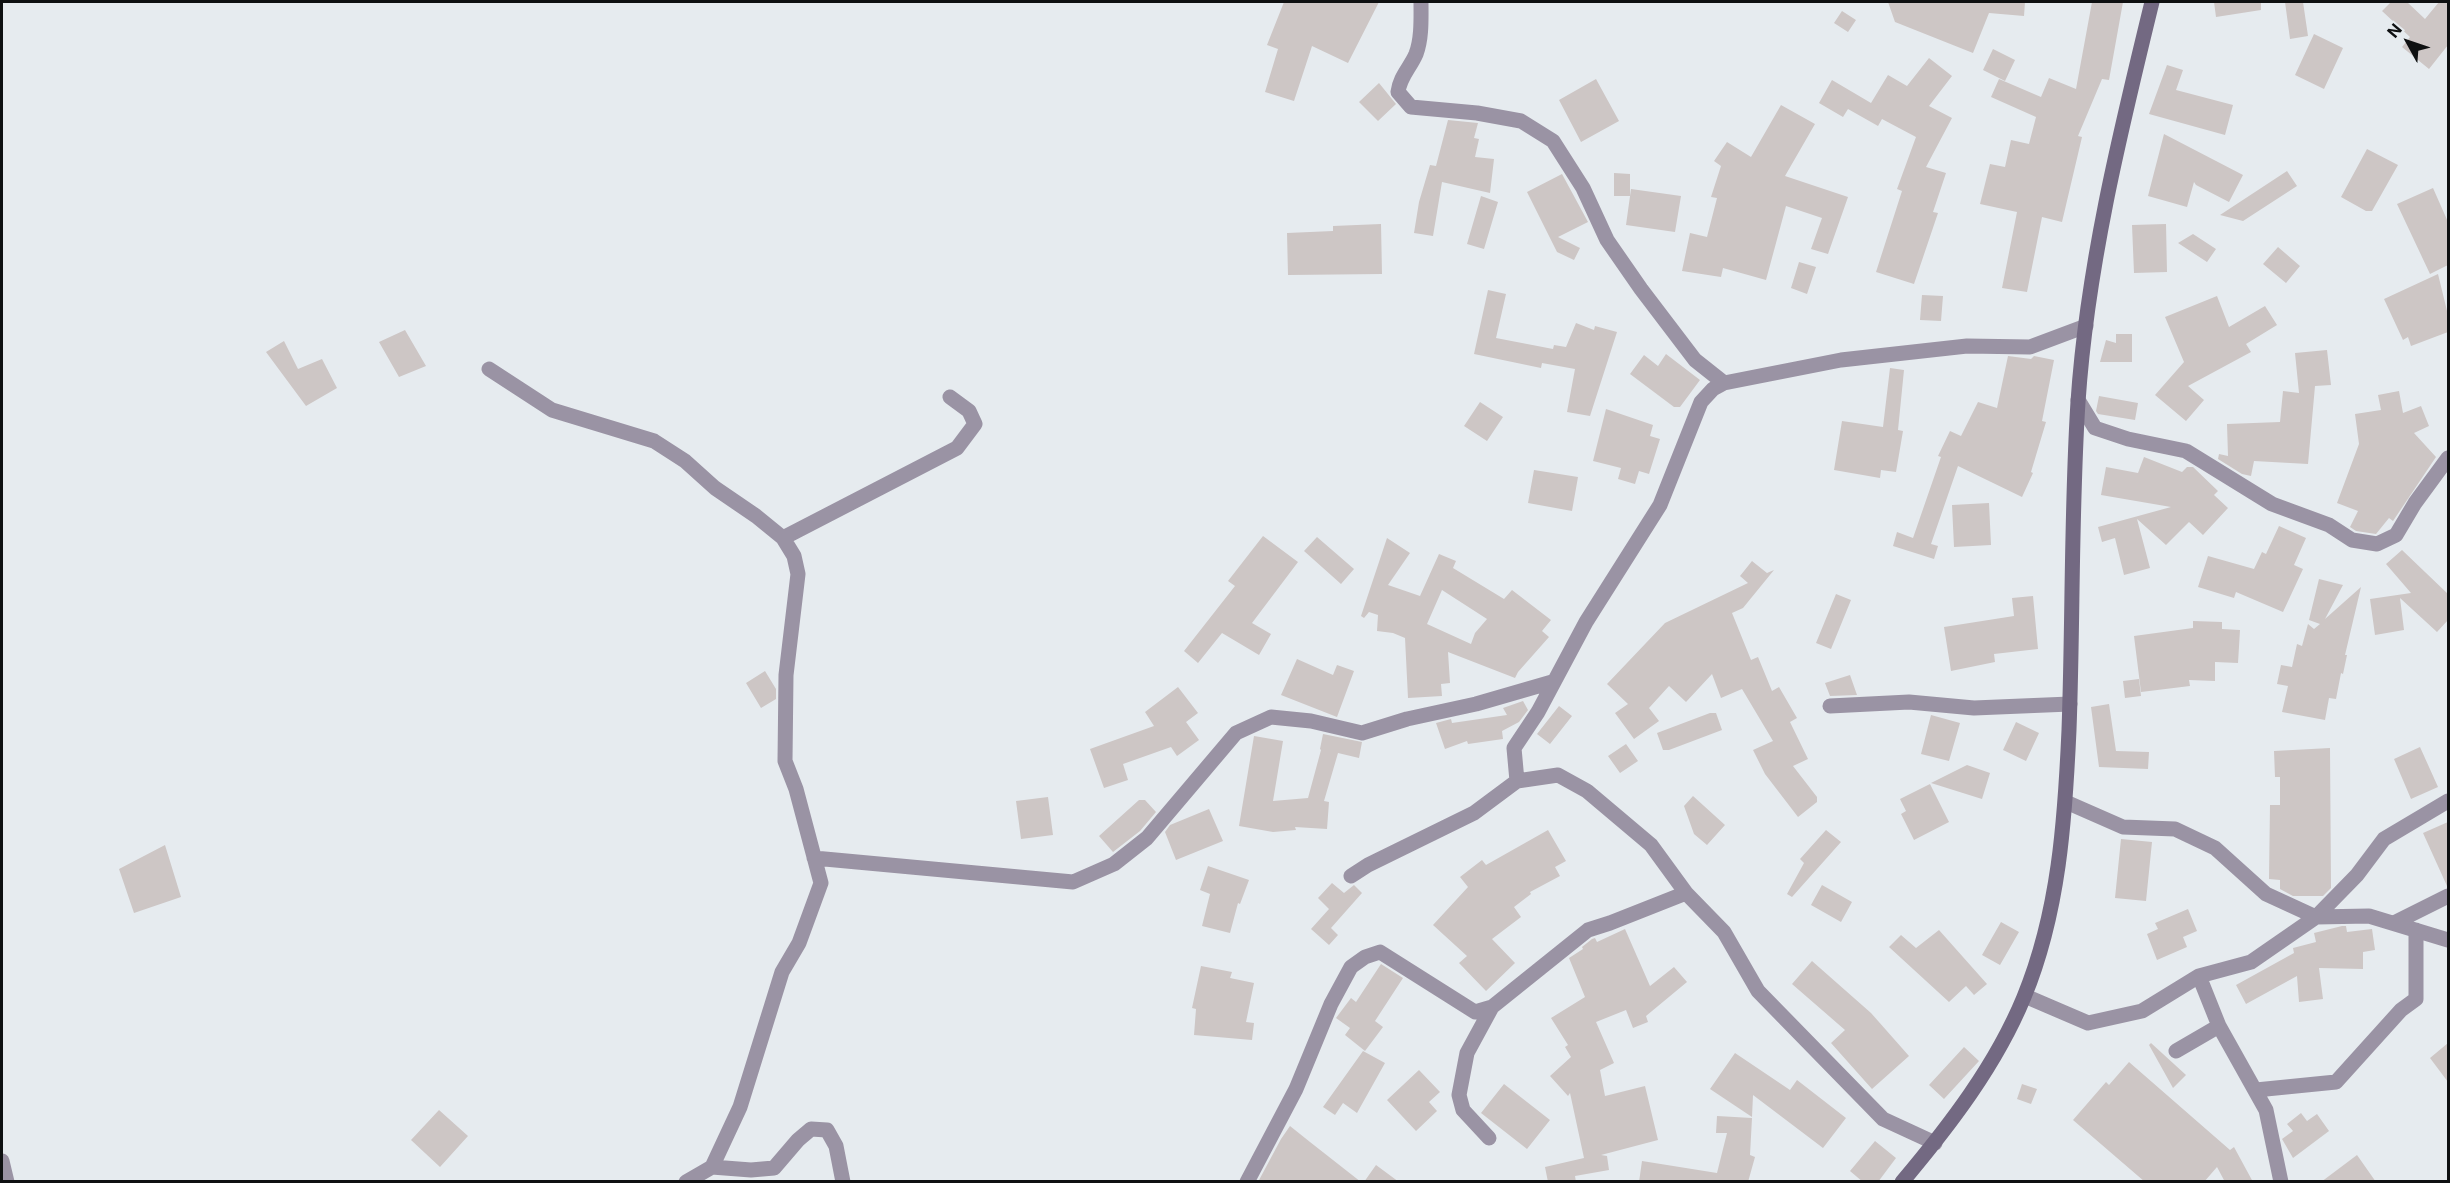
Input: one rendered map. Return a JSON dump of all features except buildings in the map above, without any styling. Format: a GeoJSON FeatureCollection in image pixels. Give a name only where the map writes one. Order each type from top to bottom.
{"type":"FeatureCollection","features":[{"type":"Feature","properties":{"kind":"main road"},"geometry":{"type":"LineString","coordinates":[[1902,1182],[1935,1143],[2006,1038],[2025,996],[2043,944],[2060,856],[2066,802],[2078,400],[2086,326],[2107,194],[2152,2]]}},
{"type":"Feature","properties":{"kind":"street"},"geometry":{"type":"LineString","coordinates":[[1422,2],[1416,54],[1400,81],[1398,92],[1411,107],[1477,112],[1521,121],[1553,141],[1583,188],[1607,240],[1641,289],[1695,360],[1724,383]]}},
{"type":"Feature","properties":{"kind":"street"},"geometry":{"type":"LineString","coordinates":[[1517,781],[1514,748],[1538,712],[1586,622],[1660,505],[1701,402],[1713,389],[1724,383],[1853,358],[1966,346],[2030,347],[2086,326]]}},
{"type":"Feature","properties":{"kind":"street"},"geometry":{"type":"LineString","coordinates":[[489,369],[552,410],[654,441],[685,461],[715,488],[783,538],[794,556],[798,574],[786,675],[785,761],[796,789],[821,883],[799,944],[782,972],[740,1107],[712,1167]]}},
{"type":"Feature","properties":{"kind":"street"},"geometry":{"type":"LineString","coordinates":[[783,538],[957,448],[975,424],[969,411],[950,397]]}},
{"type":"Feature","properties":{"kind":"street"},"geometry":{"type":"LineString","coordinates":[[2078,400],[2095,428],[2128,439],[2186,451],[2272,504],[2329,525],[2352,540],[2378,544],[2396,535],[2415,503],[2448,458]]}},
{"type":"Feature","properties":{"kind":"street"},"geometry":{"type":"LineString","coordinates":[[814,858],[1073,882],[1114,864],[1147,838],[1236,733],[1271,717],[1311,721],[1362,733],[1407,719],[1476,704],[1552,682]]}},
{"type":"Feature","properties":{"kind":"street"},"geometry":{"type":"LineString","coordinates":[[1830,706],[1909,702],[1974,708],[2070,704]]}},
{"type":"Feature","properties":{"kind":"street"},"geometry":{"type":"LineString","coordinates":[[1351,876],[1368,865],[1474,813],[1517,781],[1558,776],[1587,791],[1651,845],[1686,893],[1724,932],[1758,990],[1883,1119],[1935,1143]]}},
{"type":"Feature","properties":{"kind":"street"},"geometry":{"type":"LineString","coordinates":[[2025,996],[2088,1023],[2142,1011],[2199,976],[2251,962],[2316,917],[2357,875],[2384,839],[2448,801]]}},
{"type":"Feature","properties":{"kind":"street"},"geometry":{"type":"LineString","coordinates":[[2066,802],[2124,827],[2175,829],[2215,848],[2266,894],[2316,917],[2369,916],[2448,940]]}},
{"type":"Feature","properties":{"kind":"street"},"geometry":{"type":"LineString","coordinates":[[1247,1182],[1296,1089],[1331,1004],[1351,968],[1365,957],[1380,952],[1475,1012],[1492,1007],[1588,930],[1610,924],[1686,893]]}},
{"type":"Feature","properties":{"kind":"street"},"geometry":{"type":"LineString","coordinates":[[2394,923],[2448,896]]}},
{"type":"Feature","properties":{"kind":"street"},"geometry":{"type":"LineString","coordinates":[[2256,1090],[2336,1082],[2401,1010],[2416,999],[2416,930]]}},
{"type":"Feature","properties":{"kind":"street"},"geometry":{"type":"LineString","coordinates":[[2199,976],[2219,1026],[2266,1110],[2281,1182]]}},
{"type":"Feature","properties":{"kind":"street"},"geometry":{"type":"LineString","coordinates":[[1489,1138],[1464,1110],[1459,1095],[1467,1053],[1492,1007]]}},
{"type":"Feature","properties":{"kind":"street"},"geometry":{"type":"LineString","coordinates":[[2176,1051],[2219,1026]]}},
{"type":"Feature","properties":{"kind":"street"},"geometry":{"type":"LineString","coordinates":[[686,1182],[712,1167],[751,1170],[774,1168],[798,1140],[811,1129],[827,1130],[836,1146],[843,1182]]}},
{"type":"Feature","properties":{"kind":"street"},"geometry":{"type":"LineString","coordinates":[[2,1161],[7,1182]]}}]}
